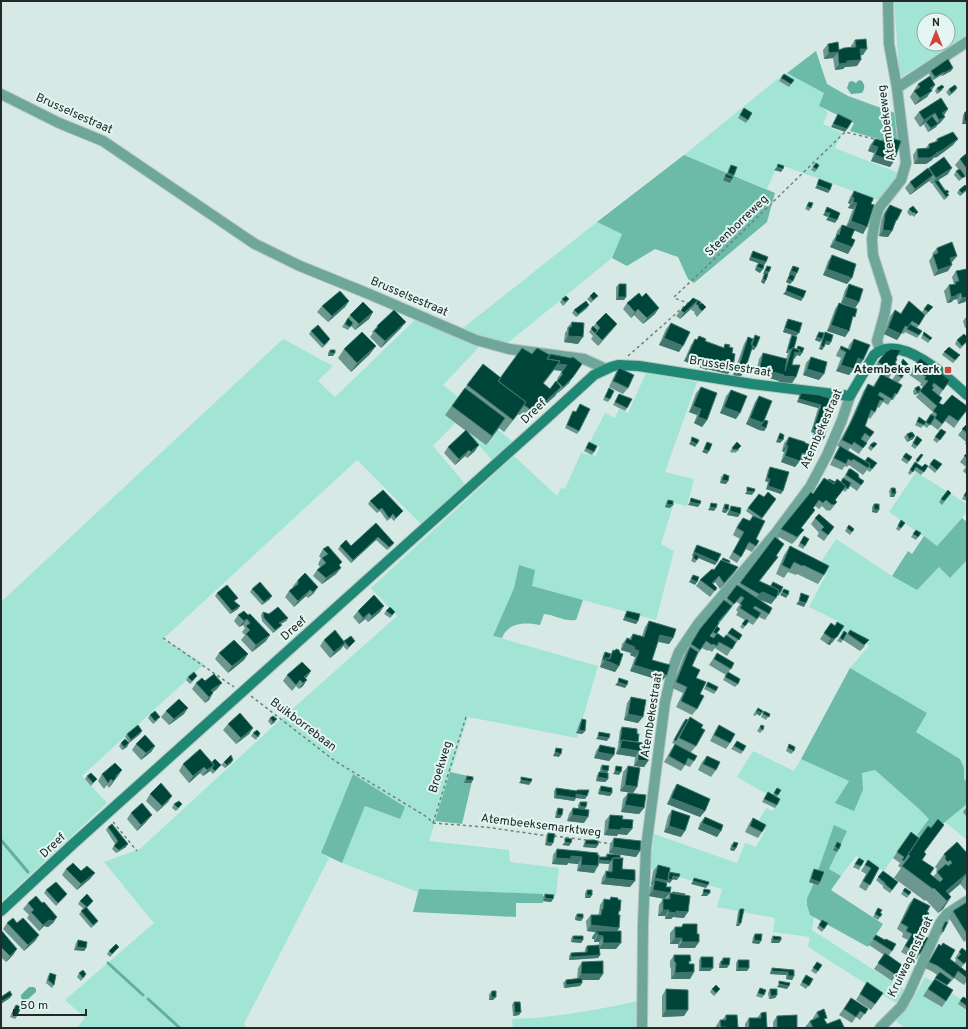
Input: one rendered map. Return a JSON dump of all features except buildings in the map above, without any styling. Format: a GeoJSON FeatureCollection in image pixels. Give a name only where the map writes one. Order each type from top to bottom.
{"type":"FeatureCollection","features":[{"type":"Feature","properties":{"kind":"street","name":"Atembekeweg"},"geometry":{"type":"LineString","coordinates":[[880,350],[877,341],[887,299],[872,255],[872,238],[875,221],[880,208],[901,180],[906,163],[897,88],[889,44],[888,1]]}},
{"type":"Feature","properties":{"kind":"street"},"geometry":{"type":"LineString","coordinates":[[897,88],[967,42]]}},
{"type":"Feature","properties":{"kind":"street","name":"Brusselsestraat"},"geometry":{"type":"LineString","coordinates":[[1,94],[58,123],[104,140],[255,244],[300,266],[476,340],[509,348],[584,359],[606,369],[618,365],[639,366],[759,385],[850,396]]}},
{"type":"Feature","properties":{"kind":"street"},"geometry":{"type":"LineString","coordinates":[[880,350],[899,350],[924,360],[967,395]]}},
{"type":"Feature","properties":{"kind":"street","name":"Atembekestraat"},"geometry":{"type":"LineString","coordinates":[[642,1028],[643,925],[648,835],[665,702],[675,663],[679,652],[698,624],[775,534],[810,487],[827,454],[850,396],[874,355],[880,350]]}},
{"type":"Feature","properties":{"kind":"street","name":"Dreef"},"geometry":{"type":"LineString","coordinates":[[1,911],[535,429],[576,390],[594,375],[606,369]]}},
{"type":"Feature","properties":{"kind":"street","name":"Kruiwagenstraat"},"geometry":{"type":"LineString","coordinates":[[880,1028],[900,1008],[909,993],[940,923],[947,914],[967,901]]}},
{"type":"Feature","properties":{"kind":"path","name":"Steenborreweg"},"geometry":{"type":"LineString","coordinates":[[618,365],[676,312],[688,303],[674,297],[846,132],[888,142]]}},
{"type":"Feature","properties":{"kind":"path","name":"Buikborrebaan"},"geometry":{"type":"LineString","coordinates":[[163,638],[242,693],[249,695],[335,760],[427,817],[433,823]]}},
{"type":"Feature","properties":{"kind":"path","name":"Broekweg"},"geometry":{"type":"LineString","coordinates":[[433,823],[466,717]]}},
{"type":"Feature","properties":{"kind":"path"},"geometry":{"type":"LineString","coordinates":[[107,814],[137,851]]}},
{"type":"Feature","properties":{"kind":"path","name":"Atembeeksemarktweg"},"geometry":{"type":"LineString","coordinates":[[433,823],[485,827],[587,841]]}},
{"type":"Feature","properties":{"kind":"path","name":"Atembeeksemarktweg"},"geometry":{"type":"LineString","coordinates":[[595,842],[618,844]]}},
{"type":"Feature","properties":{"kind":"shaded area"},"geometry":{"type":"Polygon","coordinates":[[[894,1],[967,1],[967,37],[956,44],[956,12],[916,12],[916,52],[942,52],[901,77],[899,70],[894,1]]]}},
{"type":"Feature","properties":{"kind":"shaded area"},"geometry":{"type":"Polygon","coordinates":[[[816,51],[827,84],[848,96],[895,113],[899,145],[850,131],[854,123],[819,106],[824,93],[787,73],[816,51]]]}},
{"type":"Feature","properties":{"kind":"shaded area"},"geometry":{"type":"Polygon","coordinates":[[[787,73],[825,93],[819,106],[828,112],[823,124],[842,133],[835,148],[901,174],[881,201],[778,164],[767,189],[684,155],[775,81],[787,73]]]}},
{"type":"Feature","properties":{"kind":"shaded area"},"geometry":{"type":"Polygon","coordinates":[[[859,80],[862,81],[864,86],[862,93],[851,94],[847,88],[849,82],[852,81],[856,83],[859,80]]]}},
{"type":"Feature","properties":{"kind":"shaded area"},"geometry":{"type":"Polygon","coordinates":[[[684,155],[775,193],[767,222],[694,283],[688,279],[678,257],[655,249],[627,266],[612,258],[622,234],[597,222],[684,155]]]}},
{"type":"Feature","properties":{"kind":"shaded area"},"geometry":{"type":"Polygon","coordinates":[[[597,222],[622,234],[612,258],[509,342],[492,340],[463,328],[597,222]]]}},
{"type":"Feature","properties":{"kind":"shaded area"},"geometry":{"type":"Polygon","coordinates":[[[417,318],[480,346],[443,385],[513,442],[493,461],[457,421],[433,446],[465,484],[421,524],[357,460],[163,639],[204,664],[82,776],[107,803],[1,902],[1,602],[283,339],[333,366],[318,381],[335,397],[417,318]]]}},
{"type":"Feature","properties":{"kind":"shaded area"},"geometry":{"type":"Polygon","coordinates":[[[646,373],[697,382],[665,472],[694,479],[687,506],[674,503],[661,544],[674,551],[656,620],[532,586],[519,565],[514,588],[493,636],[598,666],[577,738],[468,717],[429,841],[509,850],[510,862],[559,868],[556,895],[419,889],[418,892],[342,863],[365,806],[400,819],[404,807],[353,774],[321,853],[329,858],[244,1024],[246,1028],[77,1028],[85,1018],[65,1000],[154,923],[104,862],[140,849],[281,719],[397,616],[371,588],[514,456],[557,496],[561,488],[565,489],[581,453],[596,456],[600,447],[590,442],[605,413],[615,418],[619,409],[628,413],[646,373]]]}},
{"type":"Feature","properties":{"kind":"shaded area"},"geometry":{"type":"Polygon","coordinates":[[[916,472],[967,504],[967,512],[937,546],[889,512],[916,472]]]}},
{"type":"Feature","properties":{"kind":"shaded area"},"geometry":{"type":"Polygon","coordinates":[[[962,518],[967,522],[967,560],[950,578],[939,567],[917,590],[892,576],[908,551],[912,554],[924,536],[937,546],[962,518]]]}},
{"type":"Feature","properties":{"kind":"shaded area"},"geometry":{"type":"Polygon","coordinates":[[[836,539],[892,576],[917,590],[939,567],[950,578],[967,560],[967,783],[964,779],[964,768],[960,759],[916,732],[927,713],[850,668],[869,646],[833,628],[838,621],[809,607],[827,573],[817,568],[836,539]]]}},
{"type":"Feature","properties":{"kind":"shaded area"},"geometry":{"type":"Polygon","coordinates":[[[519,565],[535,570],[532,586],[583,600],[576,620],[568,620],[544,614],[540,625],[518,624],[508,629],[502,638],[493,636],[514,588],[519,565]]]}},
{"type":"Feature","properties":{"kind":"shaded area"},"geometry":{"type":"Polygon","coordinates":[[[850,668],[927,713],[916,732],[960,759],[964,768],[964,779],[967,783],[967,804],[945,822],[927,842],[917,835],[929,819],[875,770],[862,773],[863,790],[854,811],[835,803],[849,781],[801,759],[850,668]]]}},
{"type":"Feature","properties":{"kind":"shaded area"},"geometry":{"type":"Polygon","coordinates":[[[753,751],[794,771],[801,759],[849,781],[863,790],[862,773],[875,770],[929,819],[917,835],[911,831],[884,871],[856,856],[841,876],[829,869],[847,831],[807,898],[810,915],[814,917],[812,930],[905,990],[896,1003],[808,947],[810,937],[773,932],[775,918],[717,907],[722,889],[650,869],[654,834],[737,863],[745,843],[756,847],[765,831],[756,826],[766,808],[773,811],[779,801],[737,777],[753,751]]]}},
{"type":"Feature","properties":{"kind":"shaded area"},"geometry":{"type":"Polygon","coordinates":[[[450,772],[473,777],[462,824],[435,821],[450,772]]]}},
{"type":"Feature","properties":{"kind":"shaded area"},"geometry":{"type":"Polygon","coordinates":[[[353,774],[405,807],[400,819],[365,806],[342,863],[321,853],[353,774]]]}},
{"type":"Feature","properties":{"kind":"shaded area"},"geometry":{"type":"Polygon","coordinates":[[[967,804],[967,840],[945,822],[967,804]]]}},
{"type":"Feature","properties":{"kind":"shaded area"},"geometry":{"type":"Polygon","coordinates":[[[834,825],[847,831],[829,869],[841,876],[831,890],[883,924],[868,947],[810,915],[807,905],[807,898],[812,888],[834,825]]]}},
{"type":"Feature","properties":{"kind":"shaded area"},"geometry":{"type":"Polygon","coordinates":[[[419,889],[543,894],[543,903],[516,903],[516,917],[413,912],[419,889]]]}},
{"type":"Feature","properties":{"kind":"shaded area"},"geometry":{"type":"Polygon","coordinates":[[[925,977],[967,1003],[967,1028],[905,1028],[896,1021],[912,1001],[925,977]]]}},
{"type":"Feature","properties":{"kind":"shaded area"},"geometry":{"type":"Polygon","coordinates":[[[29,987],[34,987],[36,992],[28,999],[23,1000],[21,995],[29,987]]]}},
{"type":"Feature","properties":{"kind":"shaded area"},"geometry":{"type":"Polygon","coordinates":[[[638,1001],[637,1028],[513,1028],[512,1019],[575,1013],[638,1001]]]}},
{"type":"Feature","properties":{"kind":"waterway"},"geometry":{"type":"LineString","coordinates":[[1,840],[28,872]]}},
{"type":"Feature","properties":{"kind":"waterway"},"geometry":{"type":"LineString","coordinates":[[108,963],[143,995]]}},
{"type":"Feature","properties":{"kind":"waterway"},"geometry":{"type":"LineString","coordinates":[[148,999],[180,1028]]}},
{"type":"Feature","properties":{"kind":"place","name":"Atembeke Kerk"},"geometry":{"type":"Point","coordinates":[948,370]}}]}
